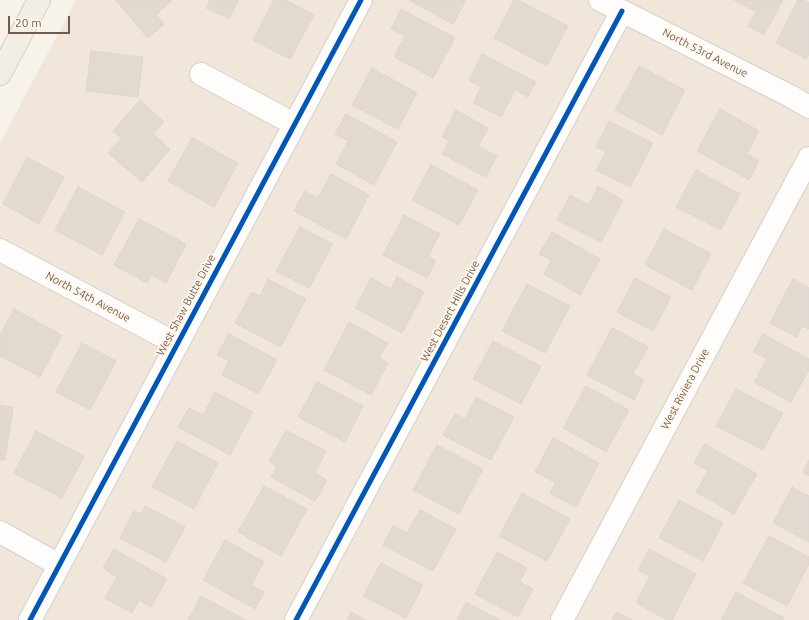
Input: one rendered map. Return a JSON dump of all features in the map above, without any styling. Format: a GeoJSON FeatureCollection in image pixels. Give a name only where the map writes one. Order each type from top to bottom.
{"type":"FeatureCollection","features":[{"type":"Feature","properties":{"kind":"main road"},"geometry":{"type":"LineString","coordinates":[[0,74],[39,0]]}},
{"type":"Feature","properties":{"kind":"street","name":"West Shaw Butte Drive"},"geometry":{"type":"LineString","coordinates":[[30,620],[361,0]]}},
{"type":"Feature","properties":{"kind":"street","name":"North 53rd Avenue"},"geometry":{"type":"LineString","coordinates":[[600,0],[809,107]]}},
{"type":"Feature","properties":{"kind":"street","name":"West Desert Hills Drive"},"geometry":{"type":"LineString","coordinates":[[296,620],[622,11]]}},
{"type":"Feature","properties":{"kind":"street"},"geometry":{"type":"LineString","coordinates":[[201,74],[294,124]]}},
{"type":"Feature","properties":{"kind":"street","name":"West Riviera Drive"},"geometry":{"type":"LineString","coordinates":[[562,620],[809,158]]}},
{"type":"Feature","properties":{"kind":"street","name":"North 54th Avenue"},"geometry":{"type":"LineString","coordinates":[[0,250],[177,344]]}},
{"type":"Feature","properties":{"kind":"street"},"geometry":{"type":"LineString","coordinates":[[0,532],[59,565]]}},
{"type":"Feature","properties":{"kind":"shaded area"},"geometry":{"type":"Polygon","coordinates":[[[76,0],[809,0],[809,620],[0,620],[0,143],[76,0]]]}},
{"type":"Feature","properties":{"kind":"building"},"geometry":{"type":"Polygon","coordinates":[[[115,0],[172,0],[156,15],[164,24],[148,38],[115,0]]]}},
{"type":"Feature","properties":{"kind":"building"},"geometry":{"type":"Polygon","coordinates":[[[210,0],[239,0],[229,19],[206,8],[210,0]]]}},
{"type":"Feature","properties":{"kind":"building"},"geometry":{"type":"Polygon","coordinates":[[[274,0],[286,0],[314,15],[290,59],[253,40],[274,0]]]}},
{"type":"Feature","properties":{"kind":"building"},"geometry":{"type":"Polygon","coordinates":[[[466,0],[453,24],[410,1],[466,0]]]}},
{"type":"Feature","properties":{"kind":"building"},"geometry":{"type":"Polygon","coordinates":[[[514,0],[518,0],[568,26],[547,66],[494,38],[514,0]]]}},
{"type":"Feature","properties":{"kind":"building"},"geometry":{"type":"Polygon","coordinates":[[[734,0],[783,0],[764,35],[748,26],[756,12],[734,0]]]}},
{"type":"Feature","properties":{"kind":"building"},"geometry":{"type":"Polygon","coordinates":[[[798,0],[804,0],[809,3],[809,54],[806,59],[776,43],[798,0]]]}},
{"type":"Feature","properties":{"kind":"building"},"geometry":{"type":"Polygon","coordinates":[[[401,9],[455,38],[433,78],[394,57],[405,36],[391,29],[401,9]]]}},
{"type":"Feature","properties":{"kind":"building"},"geometry":{"type":"Polygon","coordinates":[[[91,51],[143,57],[138,97],[86,91],[91,51]]]}},
{"type":"Feature","properties":{"kind":"building"},"geometry":{"type":"Polygon","coordinates":[[[482,54],[536,82],[528,97],[515,90],[501,117],[473,103],[481,87],[469,80],[482,54]]]}},
{"type":"Feature","properties":{"kind":"building"},"geometry":{"type":"Polygon","coordinates":[[[639,66],[685,90],[662,135],[615,110],[639,66]]]}},
{"type":"Feature","properties":{"kind":"building"},"geometry":{"type":"Polygon","coordinates":[[[372,68],[417,93],[398,129],[352,105],[372,68]]]}},
{"type":"Feature","properties":{"kind":"building"},"geometry":{"type":"Polygon","coordinates":[[[140,100],[164,122],[153,134],[170,149],[142,182],[108,153],[121,138],[113,131],[140,100]]]}},
{"type":"Feature","properties":{"kind":"building"},"geometry":{"type":"Polygon","coordinates":[[[720,109],[759,131],[747,154],[759,161],[749,180],[697,151],[720,109]]]}},
{"type":"Feature","properties":{"kind":"building"},"geometry":{"type":"Polygon","coordinates":[[[456,110],[488,128],[478,146],[497,156],[486,177],[442,154],[449,141],[442,137],[456,110]]]}},
{"type":"Feature","properties":{"kind":"building"},"geometry":{"type":"Polygon","coordinates":[[[346,114],[397,142],[374,185],[336,164],[348,141],[335,134],[346,114]]]}},
{"type":"Feature","properties":{"kind":"building"},"geometry":{"type":"Polygon","coordinates":[[[609,121],[653,143],[630,187],[596,170],[606,152],[596,147],[609,121]]]}},
{"type":"Feature","properties":{"kind":"building"},"geometry":{"type":"Polygon","coordinates":[[[192,138],[238,163],[214,207],[168,181],[192,138]]]}},
{"type":"Feature","properties":{"kind":"building"},"geometry":{"type":"Polygon","coordinates":[[[27,157],[64,177],[39,224],[3,204],[27,157]]]}},
{"type":"Feature","properties":{"kind":"building"},"geometry":{"type":"Polygon","coordinates":[[[431,165],[478,190],[459,225],[412,200],[431,165]]]}},
{"type":"Feature","properties":{"kind":"building"},"geometry":{"type":"Polygon","coordinates":[[[696,170],[740,194],[721,230],[676,207],[696,170]]]}},
{"type":"Feature","properties":{"kind":"building"},"geometry":{"type":"Polygon","coordinates":[[[331,174],[369,195],[346,239],[294,211],[305,191],[318,198],[331,174]]]}},
{"type":"Feature","properties":{"kind":"building"},"geometry":{"type":"Polygon","coordinates":[[[598,186],[623,200],[601,242],[557,220],[570,195],[589,205],[598,186]]]}},
{"type":"Feature","properties":{"kind":"building"},"geometry":{"type":"Polygon","coordinates":[[[78,187],[125,212],[102,255],[55,230],[78,187]]]}},
{"type":"Feature","properties":{"kind":"building"},"geometry":{"type":"Polygon","coordinates":[[[404,215],[440,234],[428,256],[436,261],[427,278],[383,255],[404,215]]]}},
{"type":"Feature","properties":{"kind":"building"},"geometry":{"type":"Polygon","coordinates":[[[139,219],[186,244],[166,283],[151,275],[147,283],[114,265],[139,219]]]}},
{"type":"Feature","properties":{"kind":"building"},"geometry":{"type":"Polygon","coordinates":[[[300,227],[333,244],[309,288],[276,271],[300,227]]]}},
{"type":"Feature","properties":{"kind":"building"},"geometry":{"type":"Polygon","coordinates":[[[664,229],[711,254],[692,290],[645,265],[664,229]]]}},
{"type":"Feature","properties":{"kind":"building"},"geometry":{"type":"Polygon","coordinates":[[[552,232],[600,259],[580,295],[544,274],[551,260],[539,254],[552,232]]]}},
{"type":"Feature","properties":{"kind":"building"},"geometry":{"type":"Polygon","coordinates":[[[397,277],[424,292],[402,333],[355,308],[371,278],[391,289],[397,277]]]}},
{"type":"Feature","properties":{"kind":"building"},"geometry":{"type":"Polygon","coordinates":[[[635,278],[671,297],[653,331],[617,312],[635,278]]]}},
{"type":"Feature","properties":{"kind":"building"},"geometry":{"type":"Polygon","coordinates":[[[268,279],[306,299],[281,347],[235,323],[252,292],[260,296],[268,279]]]}},
{"type":"Feature","properties":{"kind":"building"},"geometry":{"type":"Polygon","coordinates":[[[793,279],[809,288],[809,329],[802,326],[797,337],[770,323],[793,279]]]}},
{"type":"Feature","properties":{"kind":"building"},"geometry":{"type":"Polygon","coordinates":[[[527,284],[570,306],[545,353],[502,331],[527,284]]]}},
{"type":"Feature","properties":{"kind":"building"},"geometry":{"type":"Polygon","coordinates":[[[14,309],[62,335],[40,377],[0,356],[0,336],[14,309]]]}},
{"type":"Feature","properties":{"kind":"building"},"geometry":{"type":"Polygon","coordinates":[[[349,322],[388,343],[379,358],[388,363],[371,395],[324,370],[349,322]]]}},
{"type":"Feature","properties":{"kind":"building"},"geometry":{"type":"Polygon","coordinates":[[[612,328],[648,347],[633,374],[644,380],[634,400],[587,375],[612,328]]]}},
{"type":"Feature","properties":{"kind":"building"},"geometry":{"type":"Polygon","coordinates":[[[229,334],[277,360],[258,394],[222,375],[229,361],[217,355],[229,334]]]}},
{"type":"Feature","properties":{"kind":"building"},"geometry":{"type":"Polygon","coordinates":[[[763,334],[809,359],[809,370],[791,402],[754,382],[767,359],[753,352],[763,334]]]}},
{"type":"Feature","properties":{"kind":"building"},"geometry":{"type":"Polygon","coordinates":[[[493,341],[541,366],[521,404],[473,379],[493,341]]]}},
{"type":"Feature","properties":{"kind":"building"},"geometry":{"type":"Polygon","coordinates":[[[82,343],[116,361],[90,410],[56,392],[82,343]]]}},
{"type":"Feature","properties":{"kind":"building"},"geometry":{"type":"Polygon","coordinates":[[[317,382],[363,406],[345,442],[298,417],[317,382]]]}},
{"type":"Feature","properties":{"kind":"building"},"geometry":{"type":"Polygon","coordinates":[[[586,386],[629,410],[606,452],[563,428],[586,386]]]}},
{"type":"Feature","properties":{"kind":"building"},"geometry":{"type":"Polygon","coordinates":[[[736,389],[783,413],[763,450],[716,426],[736,389]]]}},
{"type":"Feature","properties":{"kind":"building"},"geometry":{"type":"Polygon","coordinates":[[[215,392],[253,412],[230,455],[178,427],[189,408],[203,415],[215,392]]]}},
{"type":"Feature","properties":{"kind":"building"},"geometry":{"type":"Polygon","coordinates":[[[476,397],[514,417],[491,460],[443,435],[455,414],[465,419],[476,397]]]}},
{"type":"Feature","properties":{"kind":"building"},"geometry":{"type":"Polygon","coordinates":[[[0,405],[13,407],[5,460],[0,460],[0,405]]]}},
{"type":"Feature","properties":{"kind":"building"},"geometry":{"type":"Polygon","coordinates":[[[286,430],[326,451],[315,473],[327,480],[315,501],[271,477],[277,466],[269,461],[286,430]]]}},
{"type":"Feature","properties":{"kind":"building"},"geometry":{"type":"Polygon","coordinates":[[[36,431],[84,456],[62,498],[14,473],[36,431]]]}},
{"type":"Feature","properties":{"kind":"building"},"geometry":{"type":"Polygon","coordinates":[[[553,438],[599,463],[576,507],[550,493],[556,483],[535,472],[553,438]]]}},
{"type":"Feature","properties":{"kind":"building"},"geometry":{"type":"Polygon","coordinates":[[[177,441],[218,463],[194,509],[152,487],[177,441]]]}},
{"type":"Feature","properties":{"kind":"building"},"geometry":{"type":"Polygon","coordinates":[[[705,444],[757,474],[734,514],[696,492],[708,471],[694,463],[705,444]]]}},
{"type":"Feature","properties":{"kind":"building"},"geometry":{"type":"Polygon","coordinates":[[[437,445],[483,469],[459,514],[413,490],[437,445]]]}},
{"type":"Feature","properties":{"kind":"building"},"geometry":{"type":"Polygon","coordinates":[[[809,460],[809,476],[803,472],[809,460]]]}},
{"type":"Feature","properties":{"kind":"building"},"geometry":{"type":"Polygon","coordinates":[[[264,486],[307,509],[281,556],[238,532],[264,486]]]}},
{"type":"Feature","properties":{"kind":"building"},"geometry":{"type":"Polygon","coordinates":[[[792,487],[809,496],[809,542],[773,523],[792,487]]]}},
{"type":"Feature","properties":{"kind":"building"},"geometry":{"type":"Polygon","coordinates":[[[522,493],[570,519],[547,561],[499,536],[522,493]]]}},
{"type":"Feature","properties":{"kind":"building"},"geometry":{"type":"Polygon","coordinates":[[[679,500],[723,523],[703,561],[659,538],[679,500]]]}},
{"type":"Feature","properties":{"kind":"building"},"geometry":{"type":"Polygon","coordinates":[[[145,506],[185,527],[166,562],[120,538],[134,511],[141,514],[145,506]]]}},
{"type":"Feature","properties":{"kind":"building"},"geometry":{"type":"Polygon","coordinates":[[[420,510],[456,529],[433,571],[383,545],[393,526],[407,533],[420,510]]]}},
{"type":"Feature","properties":{"kind":"building"},"geometry":{"type":"Polygon","coordinates":[[[769,536],[809,557],[809,564],[787,606],[743,583],[769,536]]]}},
{"type":"Feature","properties":{"kind":"building"},"geometry":{"type":"Polygon","coordinates":[[[225,540],[264,562],[251,585],[264,592],[255,609],[203,580],[225,540]]]}},
{"type":"Feature","properties":{"kind":"building"},"geometry":{"type":"Polygon","coordinates":[[[114,549],[167,579],[151,607],[139,600],[132,613],[105,598],[117,577],[103,568],[114,549]]]}},
{"type":"Feature","properties":{"kind":"building"},"geometry":{"type":"Polygon","coordinates":[[[649,549],[696,574],[672,620],[667,620],[636,603],[650,576],[638,570],[649,549]]]}},
{"type":"Feature","properties":{"kind":"building"},"geometry":{"type":"Polygon","coordinates":[[[497,552],[527,568],[520,582],[533,589],[518,617],[475,594],[497,552]]]}},
{"type":"Feature","properties":{"kind":"building"},"geometry":{"type":"Polygon","coordinates":[[[381,563],[423,585],[406,618],[363,596],[381,563]]]}},
{"type":"Feature","properties":{"kind":"building"},"geometry":{"type":"Polygon","coordinates":[[[736,592],[784,618],[783,620],[721,620],[736,592]]]}},
{"type":"Feature","properties":{"kind":"building"},"geometry":{"type":"Polygon","coordinates":[[[201,596],[246,620],[188,620],[201,596]]]}},
{"type":"Feature","properties":{"kind":"building"},"geometry":{"type":"Polygon","coordinates":[[[466,602],[500,620],[457,620],[466,602]]]}},
{"type":"Feature","properties":{"kind":"building"},"geometry":{"type":"Polygon","coordinates":[[[351,612],[366,620],[347,620],[351,612]]]}},
{"type":"Feature","properties":{"kind":"building"},"geometry":{"type":"Polygon","coordinates":[[[617,612],[632,620],[612,620],[617,612]]]}},
{"type":"Feature","properties":{"kind":"cycle path"},"geometry":{"type":"LineString","coordinates":[[30,620],[361,0]]}},
{"type":"Feature","properties":{"kind":"cycle path"},"geometry":{"type":"LineString","coordinates":[[296,620],[622,11]]}}]}
